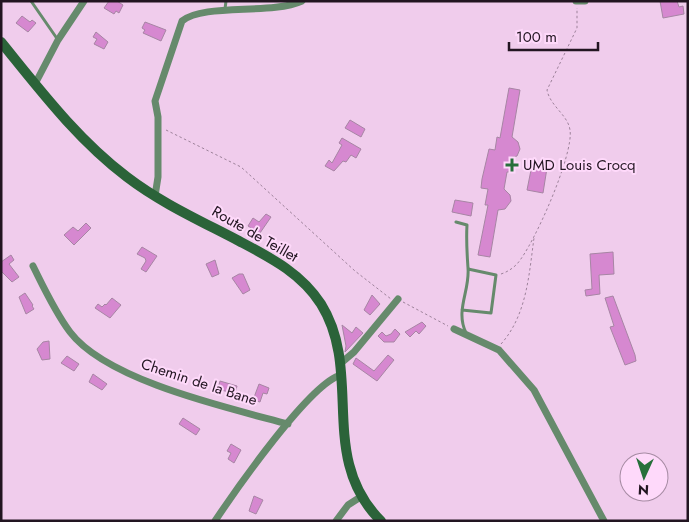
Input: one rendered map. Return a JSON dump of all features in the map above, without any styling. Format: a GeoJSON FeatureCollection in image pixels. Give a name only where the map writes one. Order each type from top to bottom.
{"type":"FeatureCollection","features":[{"type":"Feature","properties":{"kind":"main road","name":"Route de Teillet"},"geometry":{"type":"LineString","coordinates":[[1,42],[66,121],[98,153],[155,196],[273,259],[295,274],[309,287],[322,306],[335,337],[341,363],[345,449],[353,477],[362,496],[381,521]]}},
{"type":"Feature","properties":{"kind":"street"},"geometry":{"type":"LineString","coordinates":[[36,84],[58,40],[84,1]]}},
{"type":"Feature","properties":{"kind":"street"},"geometry":{"type":"LineString","coordinates":[[155,196],[158,177],[158,127],[155,101],[182,21],[191,16],[225,10],[278,8],[302,1]]}},
{"type":"Feature","properties":{"kind":"street"},"geometry":{"type":"LineString","coordinates":[[576,2],[585,1]]}},
{"type":"Feature","properties":{"kind":"street","name":"Chemin de la Bane"},"geometry":{"type":"LineString","coordinates":[[33,266],[70,332],[93,353],[122,370],[186,395],[288,424]]}},
{"type":"Feature","properties":{"kind":"street"},"geometry":{"type":"LineString","coordinates":[[341,363],[354,352],[397,301]]}},
{"type":"Feature","properties":{"kind":"street"},"geometry":{"type":"LineString","coordinates":[[454,329],[496,349],[504,355],[538,397],[550,416],[575,469],[604,521]]}},
{"type":"Feature","properties":{"kind":"street"},"geometry":{"type":"LineString","coordinates":[[215,521],[267,446],[327,382],[342,375]]}},
{"type":"Feature","properties":{"kind":"street"},"geometry":{"type":"LineString","coordinates":[[336,521],[348,505],[362,496]]}},
{"type":"Feature","properties":{"kind":"lane"},"geometry":{"type":"LineString","coordinates":[[31,1],[58,40]]}},
{"type":"Feature","properties":{"kind":"lane"},"geometry":{"type":"LineString","coordinates":[[225,10],[226,1]]}},
{"type":"Feature","properties":{"kind":"lane"},"geometry":{"type":"LineString","coordinates":[[456,222],[467,225],[465,255],[468,269],[462,310],[462,324],[468,336]]}},
{"type":"Feature","properties":{"kind":"lane"},"geometry":{"type":"LineString","coordinates":[[462,310],[491,313],[496,275],[468,269]]}},
{"type":"Feature","properties":{"kind":"path"},"geometry":{"type":"LineString","coordinates":[[496,275],[507,271],[517,264],[534,237],[557,182],[570,135],[569,125],[551,100],[547,90],[577,28],[576,2]]}},
{"type":"Feature","properties":{"kind":"path"},"geometry":{"type":"LineString","coordinates":[[158,127],[241,167],[355,271],[397,301],[454,329]]}},
{"type":"Feature","properties":{"kind":"path"},"geometry":{"type":"LineString","coordinates":[[496,349],[514,327],[520,312],[524,299],[534,237]]}},
{"type":"Feature","properties":{"kind":"building"},"geometry":{"type":"Polygon","coordinates":[[[109,1],[117,1],[123,5],[119,13],[116,11],[114,14],[104,8],[109,1]]]}},
{"type":"Feature","properties":{"kind":"building"},"geometry":{"type":"Polygon","coordinates":[[[660,1],[677,1],[679,7],[683,6],[684,14],[663,18],[660,1]]]}},
{"type":"Feature","properties":{"kind":"building"},"geometry":{"type":"Polygon","coordinates":[[[22,16],[30,22],[32,20],[36,23],[28,32],[16,23],[22,16]]]}},
{"type":"Feature","properties":{"kind":"building"},"geometry":{"type":"Polygon","coordinates":[[[145,22],[166,30],[161,41],[143,33],[145,30],[142,28],[145,22]]]}},
{"type":"Feature","properties":{"kind":"building"},"geometry":{"type":"Polygon","coordinates":[[[96,32],[108,42],[104,49],[94,44],[97,39],[93,37],[96,32]]]}},
{"type":"Feature","properties":{"kind":"building"},"geometry":{"type":"Polygon","coordinates":[[[509,88],[520,90],[512,137],[518,142],[520,149],[517,156],[510,158],[508,166],[510,167],[509,172],[507,172],[504,189],[510,195],[511,201],[505,209],[498,210],[490,257],[478,255],[488,205],[485,205],[488,189],[481,188],[482,179],[489,149],[495,150],[497,137],[500,138],[509,88]]]}},
{"type":"Feature","properties":{"kind":"building"},"geometry":{"type":"Polygon","coordinates":[[[350,120],[365,129],[361,137],[345,128],[350,120]]]}},
{"type":"Feature","properties":{"kind":"building"},"geometry":{"type":"Polygon","coordinates":[[[342,138],[361,149],[356,158],[351,155],[346,162],[343,161],[334,171],[325,166],[329,160],[332,163],[342,145],[339,143],[342,138]]]}},
{"type":"Feature","properties":{"kind":"building"},"geometry":{"type":"Polygon","coordinates":[[[532,165],[547,168],[543,193],[527,190],[532,165]]]}},
{"type":"Feature","properties":{"kind":"building"},"geometry":{"type":"Polygon","coordinates":[[[455,200],[473,203],[471,216],[452,212],[455,200]]]}},
{"type":"Feature","properties":{"kind":"building"},"geometry":{"type":"Polygon","coordinates":[[[266,214],[271,217],[260,233],[248,226],[253,218],[259,222],[266,214]]]}},
{"type":"Feature","properties":{"kind":"building"},"geometry":{"type":"Polygon","coordinates":[[[86,223],[91,228],[74,245],[64,235],[73,227],[78,231],[86,223]]]}},
{"type":"Feature","properties":{"kind":"building"},"geometry":{"type":"Polygon","coordinates":[[[142,247],[157,256],[146,272],[141,269],[146,261],[145,258],[137,254],[142,247]]]}},
{"type":"Feature","properties":{"kind":"building"},"geometry":{"type":"Polygon","coordinates":[[[613,252],[614,274],[599,275],[600,294],[586,296],[585,290],[592,289],[590,254],[613,252]]]}},
{"type":"Feature","properties":{"kind":"building"},"geometry":{"type":"Polygon","coordinates":[[[11,255],[14,260],[9,264],[19,277],[12,282],[1,271],[1,262],[11,255]]]}},
{"type":"Feature","properties":{"kind":"building"},"geometry":{"type":"Polygon","coordinates":[[[215,260],[219,274],[212,277],[206,264],[215,260]]]}},
{"type":"Feature","properties":{"kind":"building"},"geometry":{"type":"Polygon","coordinates":[[[243,274],[250,290],[243,294],[232,278],[243,274]]]}},
{"type":"Feature","properties":{"kind":"building"},"geometry":{"type":"Polygon","coordinates":[[[25,293],[34,309],[26,314],[19,297],[25,293]]]}},
{"type":"Feature","properties":{"kind":"building"},"geometry":{"type":"Polygon","coordinates":[[[372,295],[380,304],[370,315],[364,310],[372,295]]]}},
{"type":"Feature","properties":{"kind":"building"},"geometry":{"type":"Polygon","coordinates":[[[613,296],[635,355],[636,361],[625,365],[610,327],[614,326],[605,298],[613,296]]]}},
{"type":"Feature","properties":{"kind":"building"},"geometry":{"type":"Polygon","coordinates":[[[112,298],[121,305],[110,318],[95,308],[98,304],[102,307],[106,305],[112,298]]]}},
{"type":"Feature","properties":{"kind":"building"},"geometry":{"type":"Polygon","coordinates":[[[422,322],[426,326],[419,334],[416,331],[410,337],[405,332],[422,322]]]}},
{"type":"Feature","properties":{"kind":"building"},"geometry":{"type":"Polygon","coordinates":[[[342,325],[352,333],[356,327],[363,333],[345,352],[346,346],[342,325]]]}},
{"type":"Feature","properties":{"kind":"building"},"geometry":{"type":"Polygon","coordinates":[[[395,329],[400,334],[394,342],[384,342],[378,336],[382,332],[386,336],[391,334],[395,329]]]}},
{"type":"Feature","properties":{"kind":"building"},"geometry":{"type":"Polygon","coordinates":[[[49,341],[50,359],[42,360],[37,349],[43,342],[49,341]]]}},
{"type":"Feature","properties":{"kind":"building"},"geometry":{"type":"Polygon","coordinates":[[[388,355],[394,360],[377,381],[353,364],[356,358],[374,371],[388,355]]]}},
{"type":"Feature","properties":{"kind":"building"},"geometry":{"type":"Polygon","coordinates":[[[67,356],[79,364],[74,371],[61,363],[67,356]]]}},
{"type":"Feature","properties":{"kind":"building"},"geometry":{"type":"Polygon","coordinates":[[[93,374],[107,384],[102,390],[89,382],[93,374]]]}},
{"type":"Feature","properties":{"kind":"building"},"geometry":{"type":"Polygon","coordinates":[[[220,381],[237,386],[235,394],[218,389],[220,381]]]}},
{"type":"Feature","properties":{"kind":"building"},"geometry":{"type":"Polygon","coordinates":[[[259,384],[269,388],[267,394],[263,393],[260,402],[253,400],[259,384]]]}},
{"type":"Feature","properties":{"kind":"building"},"geometry":{"type":"Polygon","coordinates":[[[183,418],[200,429],[196,435],[179,424],[183,418]]]}},
{"type":"Feature","properties":{"kind":"building"},"geometry":{"type":"Polygon","coordinates":[[[231,444],[241,450],[234,463],[228,459],[231,453],[227,451],[231,444]]]}},
{"type":"Feature","properties":{"kind":"building"},"geometry":{"type":"Polygon","coordinates":[[[254,496],[263,500],[256,514],[249,511],[254,496]]]}},
{"type":"Feature","properties":{"kind":"place","name":"UMD Louis Crocq"},"geometry":{"type":"Point","coordinates":[512,165]}}]}
